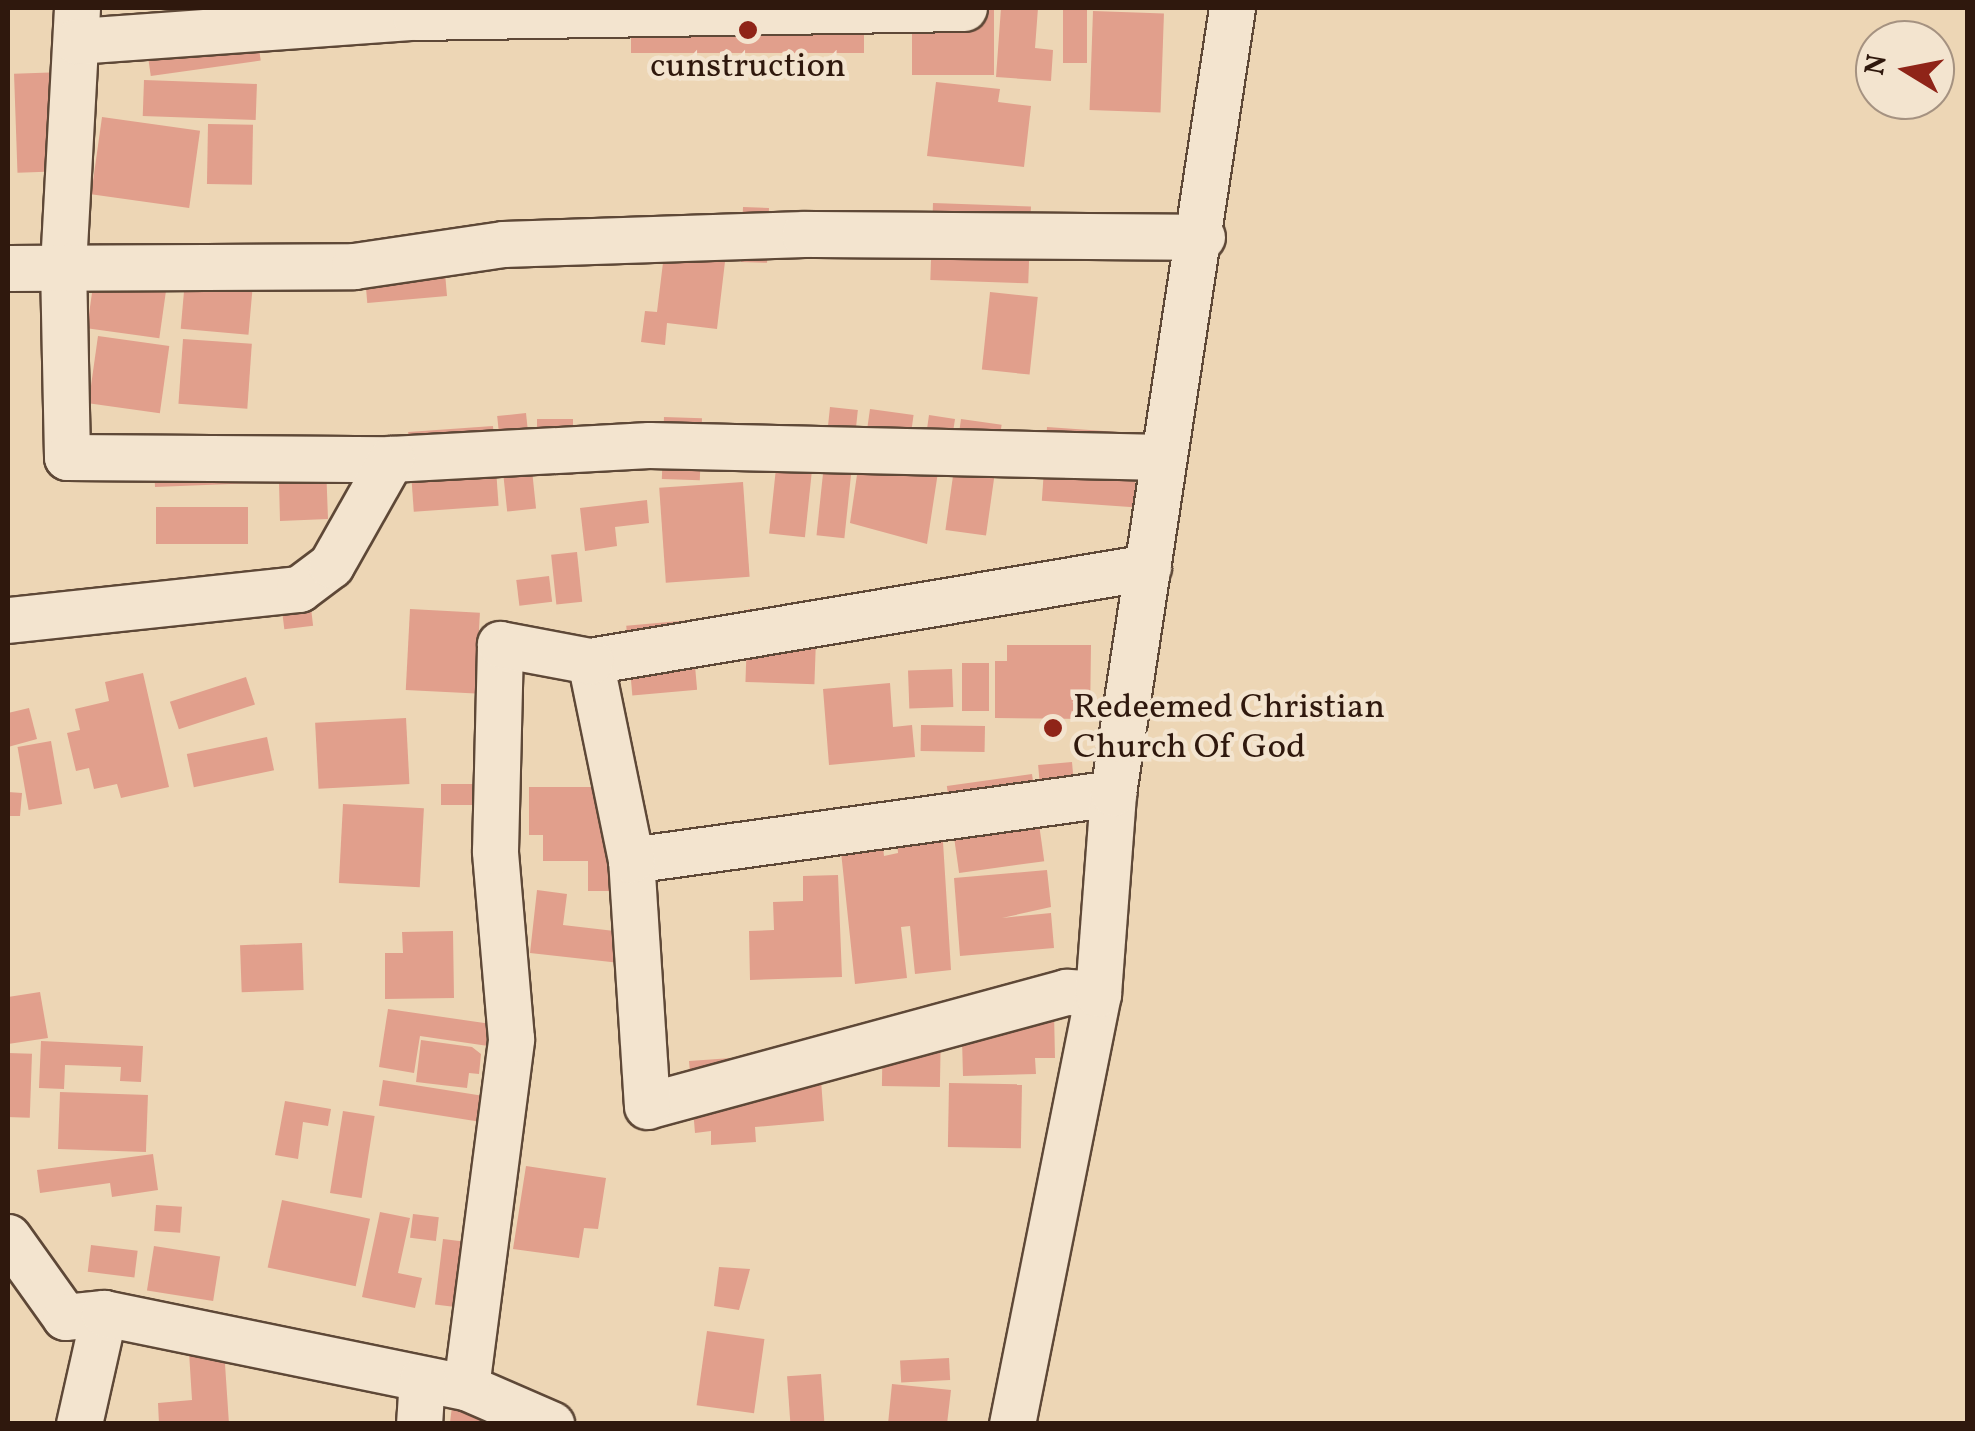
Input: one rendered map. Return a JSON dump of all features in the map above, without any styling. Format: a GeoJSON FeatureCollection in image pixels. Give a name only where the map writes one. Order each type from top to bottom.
{"type":"FeatureCollection","features":[{"type":"Feature","properties":{"kind":"street"},"geometry":{"type":"LineString","coordinates":[[964,8],[77,24],[63,265],[68,457],[391,459],[649,444],[1164,457]]}},
{"type":"Feature","properties":{"kind":"street"},"geometry":{"type":"LineString","coordinates":[[1012,1424],[1098,994],[1113,793],[1202,237],[1232,8]]}},
{"type":"Feature","properties":{"kind":"street"},"geometry":{"type":"LineString","coordinates":[[8,268],[354,266],[503,244],[804,234],[1202,237]]}},
{"type":"Feature","properties":{"kind":"street"},"geometry":{"type":"LineString","coordinates":[[8,620],[299,589],[331,564],[391,459]]}},
{"type":"Feature","properties":{"kind":"street"},"geometry":{"type":"LineString","coordinates":[[466,1387],[511,1040],[495,852],[500,644],[590,661],[1148,567]]}},
{"type":"Feature","properties":{"kind":"street"},"geometry":{"type":"LineString","coordinates":[[590,661],[632,860],[647,1106],[1066,992],[1098,994]]}},
{"type":"Feature","properties":{"kind":"street"},"geometry":{"type":"LineString","coordinates":[[632,860],[1113,793]]}},
{"type":"Feature","properties":{"kind":"street"},"geometry":{"type":"LineString","coordinates":[[8,1237],[65,1317],[104,1313],[466,1387],[551,1424]]}},
{"type":"Feature","properties":{"kind":"street"},"geometry":{"type":"LineString","coordinates":[[80,1424],[104,1313]]}},
{"type":"Feature","properties":{"kind":"street"},"geometry":{"type":"LineString","coordinates":[[419,1424],[422,1378]]}},
{"type":"Feature","properties":{"kind":"building","name":"cunstruction"},"geometry":{"type":"Polygon","coordinates":[[[631,8],[864,8],[864,53],[631,53],[631,8]]]}},
{"type":"Feature","properties":{"kind":"building"},"geometry":{"type":"Polygon","coordinates":[[[912,8],[994,8],[994,75],[912,75],[912,8]]]}},
{"type":"Feature","properties":{"kind":"building"},"geometry":{"type":"Polygon","coordinates":[[[1001,8],[1038,8],[1035,48],[1053,50],[1051,81],[996,77],[1001,8]]]}},
{"type":"Feature","properties":{"kind":"building"},"geometry":{"type":"Polygon","coordinates":[[[1063,8],[1087,8],[1087,63],[1063,63],[1063,8]]]}},
{"type":"Feature","properties":{"kind":"building"},"geometry":{"type":"Polygon","coordinates":[[[1093,11],[1164,13],[1161,112],[1090,110],[1093,11]]]}},
{"type":"Feature","properties":{"kind":"building"},"geometry":{"type":"Polygon","coordinates":[[[255,20],[261,61],[151,76],[145,35],[255,20]]]}},
{"type":"Feature","properties":{"kind":"building"},"geometry":{"type":"Polygon","coordinates":[[[64,72],[67,171],[17,173],[14,74],[64,72]]]}},
{"type":"Feature","properties":{"kind":"building"},"geometry":{"type":"Polygon","coordinates":[[[144,80],[257,84],[256,120],[143,116],[144,80]]]}},
{"type":"Feature","properties":{"kind":"building"},"geometry":{"type":"Polygon","coordinates":[[[936,82],[1000,89],[998,102],[1031,106],[1024,167],[927,156],[936,82]]]}},
{"type":"Feature","properties":{"kind":"building"},"geometry":{"type":"Polygon","coordinates":[[[102,117],[200,131],[189,208],[91,194],[102,117]]]}},
{"type":"Feature","properties":{"kind":"building"},"geometry":{"type":"Polygon","coordinates":[[[208,124],[253,125],[252,185],[207,184],[208,124]]]}},
{"type":"Feature","properties":{"kind":"building"},"geometry":{"type":"Polygon","coordinates":[[[933,203],[1031,206],[1028,283],[930,280],[933,203]]]}},
{"type":"Feature","properties":{"kind":"building"},"geometry":{"type":"Polygon","coordinates":[[[743,207],[769,208],[767,263],[741,262],[743,207]]]}},
{"type":"Feature","properties":{"kind":"building"},"geometry":{"type":"Polygon","coordinates":[[[666,238],[727,245],[717,329],[667,323],[665,345],[641,342],[645,311],[657,312],[666,238]]]}},
{"type":"Feature","properties":{"kind":"building"},"geometry":{"type":"Polygon","coordinates":[[[99,243],[171,253],[159,338],[87,328],[99,243]]]}},
{"type":"Feature","properties":{"kind":"building"},"geometry":{"type":"Polygon","coordinates":[[[445,273],[447,296],[367,303],[365,280],[445,273]]]}},
{"type":"Feature","properties":{"kind":"building"},"geometry":{"type":"Polygon","coordinates":[[[185,280],[253,286],[248,335],[181,329],[185,280]]]}},
{"type":"Feature","properties":{"kind":"building"},"geometry":{"type":"Polygon","coordinates":[[[990,292],[1038,297],[1030,375],[982,370],[990,292]]]}},
{"type":"Feature","properties":{"kind":"building"},"geometry":{"type":"Polygon","coordinates":[[[98,336],[169,346],[160,413],[89,403],[98,336]]]}},
{"type":"Feature","properties":{"kind":"building"},"geometry":{"type":"Polygon","coordinates":[[[183,339],[252,344],[247,409],[178,404],[183,339]]]}},
{"type":"Feature","properties":{"kind":"building"},"geometry":{"type":"Polygon","coordinates":[[[830,407],[858,410],[844,538],[817,535],[830,407]]]}},
{"type":"Feature","properties":{"kind":"building"},"geometry":{"type":"Polygon","coordinates":[[[870,409],[914,415],[908,457],[864,451],[870,409]]]}},
{"type":"Feature","properties":{"kind":"building"},"geometry":{"type":"Polygon","coordinates":[[[526,413],[536,508],[507,512],[497,416],[526,413]]]}},
{"type":"Feature","properties":{"kind":"building"},"geometry":{"type":"Polygon","coordinates":[[[929,415],[955,419],[950,451],[923,457],[929,415]]]}},
{"type":"Feature","properties":{"kind":"building"},"geometry":{"type":"Polygon","coordinates":[[[664,417],[702,418],[700,480],[662,479],[664,417]]]}},
{"type":"Feature","properties":{"kind":"building"},"geometry":{"type":"Polygon","coordinates":[[[537,419],[573,419],[573,475],[537,475],[537,419]]]}},
{"type":"Feature","properties":{"kind":"building"},"geometry":{"type":"Polygon","coordinates":[[[961,419],[1002,425],[986,536],[945,530],[961,419]]]}},
{"type":"Feature","properties":{"kind":"building"},"geometry":{"type":"Polygon","coordinates":[[[493,426],[499,506],[414,512],[408,432],[493,426]]]}},
{"type":"Feature","properties":{"kind":"building"},"geometry":{"type":"Polygon","coordinates":[[[1047,427],[1139,433],[1134,507],[1042,501],[1047,427]]]}},
{"type":"Feature","properties":{"kind":"building"},"geometry":{"type":"Polygon","coordinates":[[[325,437],[328,519],[280,521],[279,482],[155,487],[153,443],[325,437]]]}},
{"type":"Feature","properties":{"kind":"building"},"geometry":{"type":"Polygon","coordinates":[[[778,449],[814,453],[805,537],[769,534],[778,449]]]}},
{"type":"Feature","properties":{"kind":"building"},"geometry":{"type":"Polygon","coordinates":[[[859,461],[938,472],[927,544],[850,523],[859,461]]]}},
{"type":"Feature","properties":{"kind":"building"},"geometry":{"type":"Polygon","coordinates":[[[743,482],[750,577],[666,583],[659,488],[743,482]]]}},
{"type":"Feature","properties":{"kind":"building"},"geometry":{"type":"Polygon","coordinates":[[[647,500],[649,523],[615,527],[617,546],[585,551],[580,508],[647,500]]]}},
{"type":"Feature","properties":{"kind":"building"},"geometry":{"type":"Polygon","coordinates":[[[156,507],[248,507],[248,544],[156,544],[156,507]]]}},
{"type":"Feature","properties":{"kind":"building"},"geometry":{"type":"Polygon","coordinates":[[[577,552],[582,602],[556,604],[551,555],[577,552]]]}},
{"type":"Feature","properties":{"kind":"building"},"geometry":{"type":"Polygon","coordinates":[[[549,576],[552,602],[519,606],[516,580],[549,576]]]}},
{"type":"Feature","properties":{"kind":"building"},"geometry":{"type":"Polygon","coordinates":[[[308,584],[313,626],[284,629],[279,588],[308,584]]]}},
{"type":"Feature","properties":{"kind":"building"},"geometry":{"type":"Polygon","coordinates":[[[410,609],[480,613],[476,694],[406,690],[410,609]]]}},
{"type":"Feature","properties":{"kind":"building"},"geometry":{"type":"Polygon","coordinates":[[[748,609],[817,611],[814,684],[745,682],[748,609]]]}},
{"type":"Feature","properties":{"kind":"building"},"geometry":{"type":"Polygon","coordinates":[[[691,620],[697,690],[632,695],[626,626],[691,620]]]}},
{"type":"Feature","properties":{"kind":"building"},"geometry":{"type":"Polygon","coordinates":[[[1007,645],[1091,645],[1090,719],[995,718],[995,661],[1007,661],[1007,645]]]}},
{"type":"Feature","properties":{"kind":"building"},"geometry":{"type":"Polygon","coordinates":[[[962,663],[989,663],[989,711],[962,711],[962,663]]]}},
{"type":"Feature","properties":{"kind":"building"},"geometry":{"type":"Polygon","coordinates":[[[952,669],[953,707],[909,709],[908,671],[952,669]]]}},
{"type":"Feature","properties":{"kind":"building"},"geometry":{"type":"Polygon","coordinates":[[[143,673],[169,787],[121,798],[117,784],[94,789],[89,768],[76,771],[67,733],[80,730],[75,709],[109,701],[105,682],[143,673]]]}},
{"type":"Feature","properties":{"kind":"building"},"geometry":{"type":"Polygon","coordinates":[[[246,677],[255,705],[179,729],[170,702],[246,677]]]}},
{"type":"Feature","properties":{"kind":"building"},"geometry":{"type":"Polygon","coordinates":[[[890,683],[893,727],[912,725],[915,757],[829,765],[823,689],[890,683]]]}},
{"type":"Feature","properties":{"kind":"building"},"geometry":{"type":"Polygon","coordinates":[[[29,708],[37,739],[8,747],[8,713],[29,708]]]}},
{"type":"Feature","properties":{"kind":"building"},"geometry":{"type":"Polygon","coordinates":[[[406,718],[409,784],[319,789],[315,723],[406,718]]]}},
{"type":"Feature","properties":{"kind":"building"},"geometry":{"type":"Polygon","coordinates":[[[921,725],[985,726],[985,752],[921,751],[921,725]]]}},
{"type":"Feature","properties":{"kind":"building"},"geometry":{"type":"Polygon","coordinates":[[[267,737],[274,770],[194,787],[187,754],[267,737]]]}},
{"type":"Feature","properties":{"kind":"building"},"geometry":{"type":"Polygon","coordinates":[[[51,741],[62,804],[29,810],[18,747],[51,741]]]}},
{"type":"Feature","properties":{"kind":"building"},"geometry":{"type":"Polygon","coordinates":[[[1072,762],[1076,806],[1042,809],[1038,765],[1072,762]]]}},
{"type":"Feature","properties":{"kind":"building"},"geometry":{"type":"Polygon","coordinates":[[[1032,774],[1044,861],[959,873],[947,786],[1032,774]]]}},
{"type":"Feature","properties":{"kind":"building"},"geometry":{"type":"Polygon","coordinates":[[[441,784],[476,784],[476,805],[441,805],[441,784]]]}},
{"type":"Feature","properties":{"kind":"building"},"geometry":{"type":"Polygon","coordinates":[[[529,787],[617,787],[617,891],[588,891],[588,861],[543,861],[543,835],[529,835],[529,787]]]}},
{"type":"Feature","properties":{"kind":"building"},"geometry":{"type":"Polygon","coordinates":[[[8,792],[22,793],[20,816],[8,816],[8,792]]]}},
{"type":"Feature","properties":{"kind":"building"},"geometry":{"type":"Polygon","coordinates":[[[940,794],[951,970],[915,974],[910,926],[901,927],[907,978],[855,984],[837,814],[879,808],[884,856],[898,853],[895,801],[940,794]]]}},
{"type":"Feature","properties":{"kind":"building"},"geometry":{"type":"Polygon","coordinates":[[[343,804],[424,808],[420,887],[339,883],[343,804]]]}},
{"type":"Feature","properties":{"kind":"building"},"geometry":{"type":"Polygon","coordinates":[[[1047,870],[1051,907],[1002,918],[1051,913],[1054,948],[960,956],[954,878],[1047,870]]]}},
{"type":"Feature","properties":{"kind":"building"},"geometry":{"type":"Polygon","coordinates":[[[838,875],[842,977],[750,980],[749,931],[774,930],[773,902],[803,901],[803,876],[838,875]]]}},
{"type":"Feature","properties":{"kind":"building"},"geometry":{"type":"Polygon","coordinates":[[[537,890],[567,894],[563,925],[623,932],[620,963],[530,953],[537,890]]]}},
{"type":"Feature","properties":{"kind":"building"},"geometry":{"type":"Polygon","coordinates":[[[453,931],[454,998],[385,999],[385,953],[403,953],[402,932],[453,931]]]}},
{"type":"Feature","properties":{"kind":"building"},"geometry":{"type":"Polygon","coordinates":[[[302,943],[304,990],[242,992],[240,945],[302,943]]]}},
{"type":"Feature","properties":{"kind":"building"},"geometry":{"type":"Polygon","coordinates":[[[40,992],[48,1038],[8,1044],[8,997],[40,992]]]}},
{"type":"Feature","properties":{"kind":"building"},"geometry":{"type":"Polygon","coordinates":[[[961,1003],[1054,1012],[1055,1058],[1035,1058],[1036,1074],[963,1076],[961,1003]]]}},
{"type":"Feature","properties":{"kind":"building"},"geometry":{"type":"Polygon","coordinates":[[[388,1009],[498,1025],[495,1047],[420,1036],[414,1073],[379,1067],[388,1009]]]}},
{"type":"Feature","properties":{"kind":"building"},"geometry":{"type":"Polygon","coordinates":[[[883,1024],[941,1025],[940,1087],[882,1086],[883,1024]]]}},
{"type":"Feature","properties":{"kind":"building"},"geometry":{"type":"Polygon","coordinates":[[[421,1040],[472,1047],[481,1054],[479,1074],[469,1073],[467,1088],[416,1082],[421,1040]]]}},
{"type":"Feature","properties":{"kind":"building"},"geometry":{"type":"Polygon","coordinates":[[[41,1041],[143,1046],[141,1082],[120,1081],[121,1067],[65,1065],[64,1089],[39,1088],[41,1041]]]}},
{"type":"Feature","properties":{"kind":"building"},"geometry":{"type":"Polygon","coordinates":[[[819,1052],[824,1121],[755,1127],[756,1142],[711,1145],[711,1131],[695,1133],[689,1061],[819,1052]]]}},
{"type":"Feature","properties":{"kind":"building"},"geometry":{"type":"Polygon","coordinates":[[[8,1053],[32,1054],[30,1118],[8,1117],[8,1053]]]}},
{"type":"Feature","properties":{"kind":"building"},"geometry":{"type":"Polygon","coordinates":[[[383,1080],[484,1096],[480,1122],[379,1106],[383,1080]]]}},
{"type":"Feature","properties":{"kind":"building"},"geometry":{"type":"Polygon","coordinates":[[[949,1083],[1022,1084],[1021,1148],[948,1147],[949,1083]]]}},
{"type":"Feature","properties":{"kind":"building"},"geometry":{"type":"Polygon","coordinates":[[[60,1092],[148,1095],[146,1152],[58,1149],[60,1092]]]}},
{"type":"Feature","properties":{"kind":"building"},"geometry":{"type":"Polygon","coordinates":[[[285,1101],[331,1109],[328,1126],[303,1122],[298,1159],[275,1155],[285,1101]]]}},
{"type":"Feature","properties":{"kind":"building"},"geometry":{"type":"Polygon","coordinates":[[[343,1111],[375,1116],[362,1198],[330,1193],[343,1111]]]}},
{"type":"Feature","properties":{"kind":"building"},"geometry":{"type":"Polygon","coordinates":[[[153,1154],[158,1190],[112,1197],[110,1183],[40,1193],[37,1170],[153,1154]]]}},
{"type":"Feature","properties":{"kind":"building"},"geometry":{"type":"Polygon","coordinates":[[[526,1166],[606,1178],[598,1229],[584,1228],[579,1258],[513,1249],[526,1166]]]}},
{"type":"Feature","properties":{"kind":"building"},"geometry":{"type":"Polygon","coordinates":[[[282,1200],[370,1219],[356,1286],[268,1267],[282,1200]]]}},
{"type":"Feature","properties":{"kind":"building"},"geometry":{"type":"Polygon","coordinates":[[[156,1205],[182,1207],[180,1233],[154,1231],[156,1205]]]}},
{"type":"Feature","properties":{"kind":"building"},"geometry":{"type":"Polygon","coordinates":[[[380,1212],[410,1218],[398,1273],[422,1278],[415,1308],[362,1297],[380,1212]]]}},
{"type":"Feature","properties":{"kind":"building"},"geometry":{"type":"Polygon","coordinates":[[[413,1214],[439,1217],[436,1241],[410,1238],[413,1214]]]}},
{"type":"Feature","properties":{"kind":"building"},"geometry":{"type":"Polygon","coordinates":[[[443,1239],[484,1244],[476,1310],[435,1305],[443,1239]]]}},
{"type":"Feature","properties":{"kind":"building"},"geometry":{"type":"Polygon","coordinates":[[[91,1245],[138,1251],[134,1278],[88,1272],[91,1245]]]}},
{"type":"Feature","properties":{"kind":"building"},"geometry":{"type":"Polygon","coordinates":[[[154,1246],[220,1256],[213,1301],[147,1290],[154,1246]]]}},
{"type":"Feature","properties":{"kind":"building"},"geometry":{"type":"Polygon","coordinates":[[[719,1267],[750,1269],[739,1310],[714,1306],[719,1267]]]}},
{"type":"Feature","properties":{"kind":"building"},"geometry":{"type":"Polygon","coordinates":[[[707,1331],[764,1339],[754,1413],[697,1405],[707,1331]]]}},
{"type":"Feature","properties":{"kind":"building"},"geometry":{"type":"Polygon","coordinates":[[[224,1349],[229,1424],[159,1424],[158,1403],[192,1400],[189,1352],[224,1349]]]}},
{"type":"Feature","properties":{"kind":"building"},"geometry":{"type":"Polygon","coordinates":[[[949,1358],[950,1380],[901,1383],[900,1361],[949,1358]]]}},
{"type":"Feature","properties":{"kind":"building"},"geometry":{"type":"Polygon","coordinates":[[[821,1374],[824,1423],[790,1424],[787,1376],[821,1374]]]}},
{"type":"Feature","properties":{"kind":"building"},"geometry":{"type":"Polygon","coordinates":[[[455,1382],[487,1386],[482,1424],[450,1424],[455,1382]]]}},
{"type":"Feature","properties":{"kind":"building"},"geometry":{"type":"Polygon","coordinates":[[[892,1384],[951,1390],[947,1424],[888,1424],[892,1384]]]}},
{"type":"Feature","properties":{"kind":"place","name":"cunstruction"},"geometry":{"type":"Point","coordinates":[748,30]}},
{"type":"Feature","properties":{"kind":"place","name":"Redeemed Christian Church Of God"},"geometry":{"type":"Point","coordinates":[1053,728]}}]}
